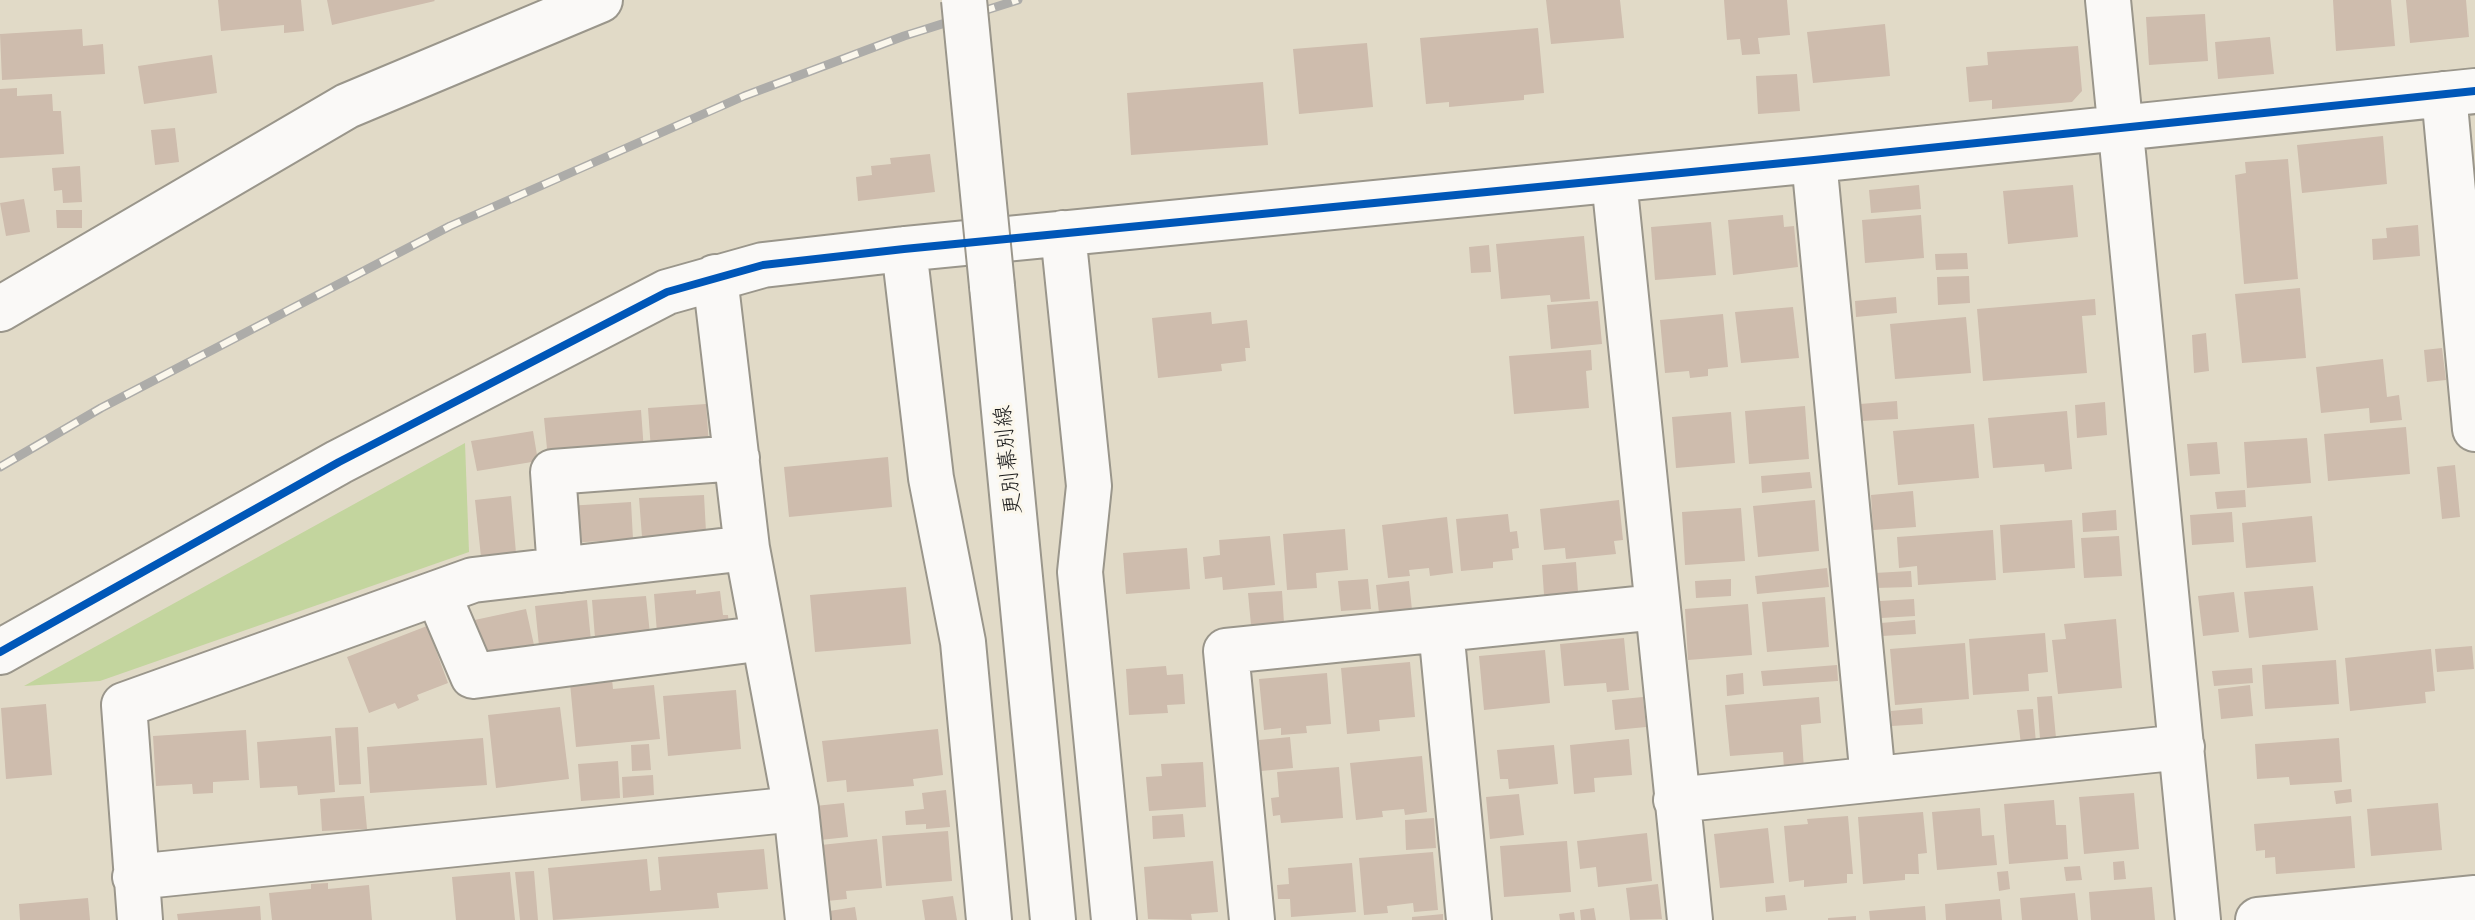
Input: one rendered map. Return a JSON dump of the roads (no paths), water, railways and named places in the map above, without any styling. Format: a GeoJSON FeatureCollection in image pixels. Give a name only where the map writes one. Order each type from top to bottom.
{"type":"FeatureCollection","features":[{"type":"Feature","properties":{"kind":"street"},"geometry":{"type":"LineString","coordinates":[[0,309],[347,106],[600,0]]}},
{"type":"Feature","properties":{"kind":"street","name":"更別幕別線"},"geometry":{"type":"LineString","coordinates":[[964,0],[1053,920]]}},
{"type":"Feature","properties":{"kind":"street"},"geometry":{"type":"LineString","coordinates":[[2116,1],[2120,128],[2198,920]]}},
{"type":"Feature","properties":{"kind":"street"},"geometry":{"type":"LineString","coordinates":[[0,652],[339,462],[667,292],[763,265],[2460,92],[2475,429]]}},
{"type":"Feature","properties":{"kind":"street"},"geometry":{"type":"LineString","coordinates":[[1814,160],[1873,779]]}},
{"type":"Feature","properties":{"kind":"street"},"geometry":{"type":"LineString","coordinates":[[1614,180],[1690,920]]}},
{"type":"Feature","properties":{"kind":"street"},"geometry":{"type":"LineString","coordinates":[[1063,233],[1089,486],[1080,572],[1114,920]]}},
{"type":"Feature","properties":{"kind":"street"},"geometry":{"type":"LineString","coordinates":[[904,249],[931,478],[963,642],[989,920]]}},
{"type":"Feature","properties":{"kind":"street"},"geometry":{"type":"LineString","coordinates":[[715,277],[747,548],[796,809],[808,920]]}},
{"type":"Feature","properties":{"kind":"street"},"geometry":{"type":"LineString","coordinates":[[560,570],[553,472],[737,458]]}},
{"type":"Feature","properties":{"kind":"street"},"geometry":{"type":"LineString","coordinates":[[140,920],[124,705],[473,580],[747,548]]}},
{"type":"Feature","properties":{"kind":"street"},"geometry":{"type":"LineString","coordinates":[[438,594],[473,676],[764,638]]}},
{"type":"Feature","properties":{"kind":"street"},"geometry":{"type":"LineString","coordinates":[[1252,920],[1226,651],[1657,607]]}},
{"type":"Feature","properties":{"kind":"street"},"geometry":{"type":"LineString","coordinates":[[1441,629],[1469,920]]}},
{"type":"Feature","properties":{"kind":"street"},"geometry":{"type":"LineString","coordinates":[[1676,800],[2182,747]]}},
{"type":"Feature","properties":{"kind":"street"},"geometry":{"type":"LineString","coordinates":[[135,877],[796,809]]}},
{"type":"Feature","properties":{"kind":"street"},"geometry":{"type":"LineString","coordinates":[[2258,920],[2475,898]]}},
{"type":"Feature","properties":{"kind":"railway"},"geometry":{"type":"LineString","coordinates":[[0,467],[101,408],[450,226],[744,96],[904,36],[1018,0]]}}]}
